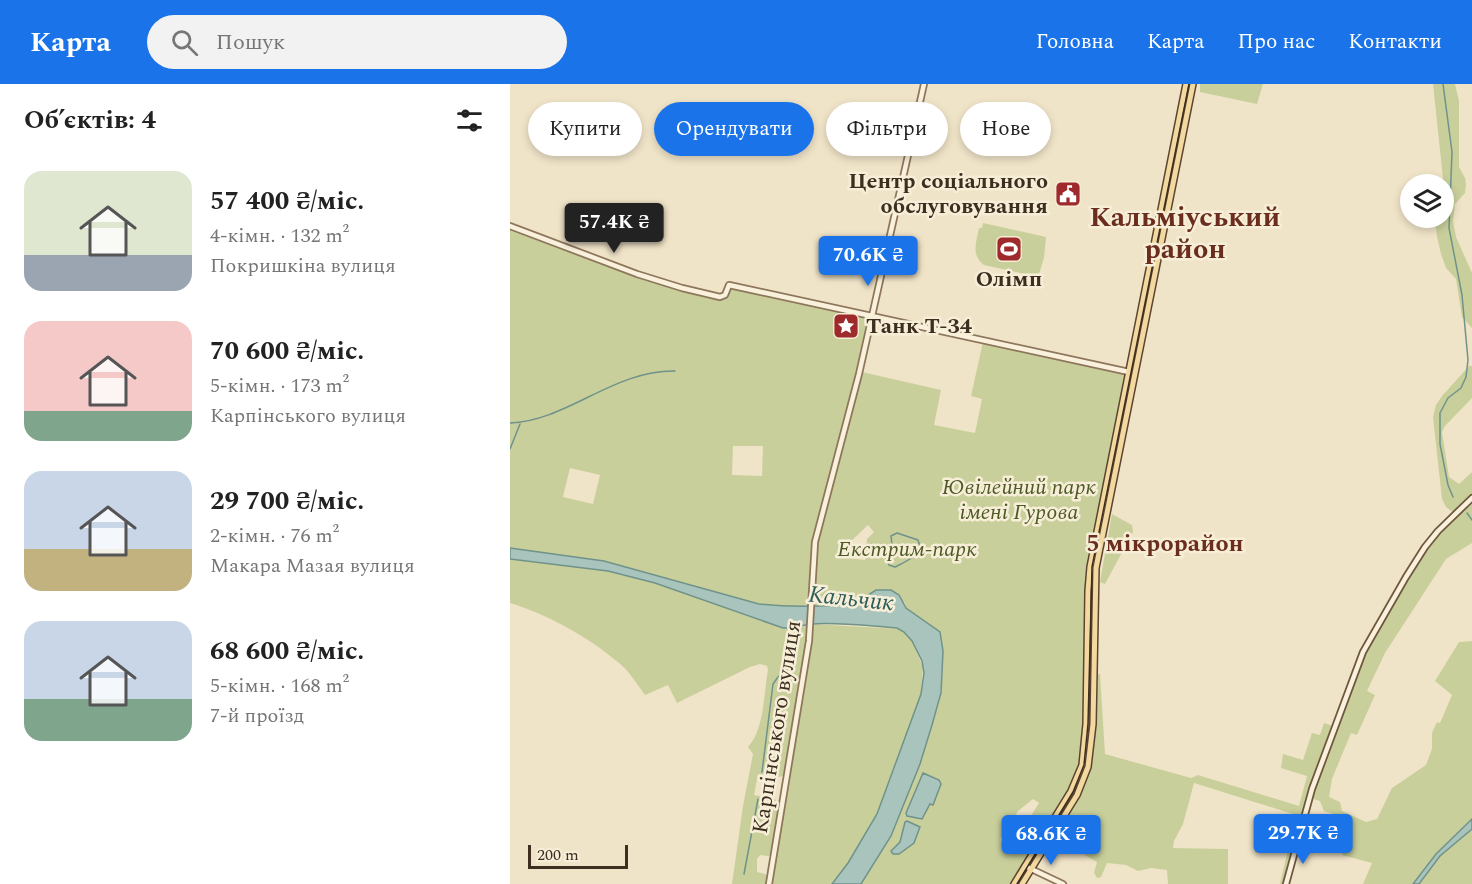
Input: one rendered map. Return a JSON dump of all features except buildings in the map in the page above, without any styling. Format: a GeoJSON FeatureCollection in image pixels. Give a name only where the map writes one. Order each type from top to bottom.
{"type":"FeatureCollection","features":[{"type":"Feature","properties":{"kind":"main road"},"geometry":{"type":"LineString","coordinates":[[1014,884],[1028,868],[1080,788],[1088,766],[1093,724],[1096,568],[1186,84]]}},
{"type":"Feature","properties":{"kind":"main road"},"geometry":{"type":"LineString","coordinates":[[1161,224],[1193,84]]}},
{"type":"Feature","properties":{"kind":"main road"},"geometry":{"type":"LineString","coordinates":[[1022,884],[1028,868]]}},
{"type":"Feature","properties":{"kind":"street","name":"Карпінського вулиця"},"geometry":{"type":"LineString","coordinates":[[769,884],[810,628],[815,542],[873,316],[924,84]]}},
{"type":"Feature","properties":{"kind":"street"},"geometry":{"type":"LineString","coordinates":[[510,226],[603,262],[682,288],[720,297],[725,295],[729,285],[1132,372]]}},
{"type":"Feature","properties":{"kind":"street"},"geometry":{"type":"LineString","coordinates":[[1287,884],[1312,789],[1363,652],[1425,548],[1438,531],[1472,498]]}},
{"type":"Feature","properties":{"kind":"street"},"geometry":{"type":"LineString","coordinates":[[1028,868],[1063,884]]}},
{"type":"Feature","properties":{"kind":"green space"},"geometry":{"type":"Polygon","coordinates":[[[1200,84],[1263,84],[1257,104],[1200,92],[1200,84]]]}},
{"type":"Feature","properties":{"kind":"green space"},"geometry":{"type":"Polygon","coordinates":[[[1433,84],[1455,84],[1459,101],[1459,167],[1466,185],[1465,193],[1455,204],[1454,212],[1454,174],[1443,174],[1433,84]]]}},
{"type":"Feature","properties":{"kind":"green space","name":"Олімп"},"geometry":{"type":"Polygon","coordinates":[[[983,223],[1046,237],[1044,258],[1038,277],[984,265],[976,253],[979,228],[982,228],[983,223]]]}},
{"type":"Feature","properties":{"kind":"green space"},"geometry":{"type":"Polygon","coordinates":[[[510,226],[679,288],[725,300],[729,285],[873,316],[815,542],[809,607],[759,604],[604,561],[510,548],[510,226]],[[733,446],[732,475],[762,476],[763,446],[733,446]],[[570,468],[563,497],[593,504],[600,475],[570,468]]]}},
{"type":"Feature","properties":{"kind":"green space"},"geometry":{"type":"Polygon","coordinates":[[[1454,226],[1456,237],[1472,273],[1472,328],[1462,317],[1456,279],[1446,268],[1436,228],[1454,226]]]}},
{"type":"Feature","properties":{"kind":"green space","name":"Ювілейний парк імені Гурова"},"geometry":{"type":"Polygon","coordinates":[[[983,342],[1126,373],[1087,575],[1084,724],[1080,764],[1069,790],[1011,884],[861,884],[891,836],[920,764],[941,693],[943,651],[940,632],[906,608],[905,603],[881,589],[872,592],[863,604],[813,607],[817,542],[862,372],[941,390],[934,425],[975,433],[982,399],[971,396],[983,342]],[[868,525],[846,546],[848,558],[865,560],[867,539],[874,532],[868,525]],[[1033,799],[1018,811],[1000,840],[1011,847],[1039,803],[1033,799]]]}},
{"type":"Feature","properties":{"kind":"green space"},"geometry":{"type":"Polygon","coordinates":[[[1469,366],[1472,366],[1472,398],[1442,432],[1449,477],[1459,484],[1472,472],[1472,497],[1454,513],[1446,507],[1442,499],[1433,417],[1436,405],[1442,396],[1469,366]]]}},
{"type":"Feature","properties":{"kind":"green space"},"geometry":{"type":"Polygon","coordinates":[[[1472,500],[1472,543],[1446,559],[1385,653],[1367,691],[1375,695],[1357,735],[1351,733],[1332,779],[1329,797],[1340,802],[1342,811],[1366,822],[1377,819],[1392,788],[1426,765],[1432,749],[1432,733],[1437,722],[1440,723],[1452,695],[1435,681],[1459,642],[1472,641],[1472,819],[1436,854],[1413,884],[1363,884],[1372,863],[1342,855],[1351,820],[1324,811],[1320,801],[1310,798],[1364,652],[1417,562],[1439,532],[1472,500]]]}},
{"type":"Feature","properties":{"kind":"green space"},"geometry":{"type":"Polygon","coordinates":[[[1112,514],[1132,525],[1133,532],[1105,584],[1100,582],[1112,514]]]}},
{"type":"Feature","properties":{"kind":"green space"},"geometry":{"type":"Polygon","coordinates":[[[510,559],[608,571],[655,583],[783,628],[793,629],[809,625],[786,775],[779,777],[758,774],[754,795],[775,799],[781,807],[773,855],[760,855],[757,859],[757,872],[769,877],[768,884],[732,884],[753,754],[748,747],[760,721],[767,666],[760,664],[750,667],[677,703],[668,685],[645,695],[623,666],[594,644],[553,620],[510,603],[510,559]]]}},
{"type":"Feature","properties":{"kind":"green space"},"geometry":{"type":"Polygon","coordinates":[[[811,624],[901,629],[912,641],[923,667],[921,694],[877,814],[848,863],[832,884],[771,884],[811,624]]]}},
{"type":"Feature","properties":{"kind":"green space"},"geometry":{"type":"Polygon","coordinates":[[[1096,674],[1100,674],[1105,754],[1191,778],[1198,775],[1299,806],[1307,776],[1281,768],[1283,754],[1303,760],[1312,733],[1320,735],[1324,723],[1333,726],[1313,783],[1286,884],[1280,884],[1296,815],[1194,783],[1183,824],[1173,848],[1228,849],[1228,884],[1168,884],[1167,870],[1151,868],[1138,871],[1126,865],[1107,863],[1101,877],[1097,878],[1094,873],[1097,862],[1053,837],[1079,795],[1090,767],[1095,728],[1096,674]]]}},
{"type":"Feature","properties":{"kind":"green space"},"geometry":{"type":"Polygon","coordinates":[[[1472,829],[1472,884],[1419,884],[1440,856],[1472,829]]]}},
{"type":"Feature","properties":{"kind":"water"},"geometry":{"type":"Polygon","coordinates":[[[510,548],[604,561],[759,604],[824,606],[863,604],[868,595],[876,590],[891,590],[899,595],[906,608],[940,632],[943,651],[941,693],[920,764],[891,836],[861,884],[832,884],[848,863],[877,814],[921,694],[924,673],[922,661],[912,641],[904,632],[897,628],[854,624],[811,624],[783,628],[655,583],[608,571],[510,559],[510,548]]]}},
{"type":"Feature","properties":{"kind":"water"},"geometry":{"type":"Polygon","coordinates":[[[923,773],[939,780],[941,784],[933,805],[930,804],[922,819],[907,816],[906,813],[923,773]]]}},
{"type":"Feature","properties":{"kind":"water"},"geometry":{"type":"Polygon","coordinates":[[[1472,819],[1472,829],[1440,856],[1419,884],[1413,884],[1436,854],[1472,819]]]}},
{"type":"Feature","properties":{"kind":"water"},"geometry":{"type":"Polygon","coordinates":[[[907,821],[920,827],[914,843],[899,854],[893,854],[891,851],[900,842],[907,821]]]}},
{"type":"Feature","properties":{"kind":"waterway"},"geometry":{"type":"LineString","coordinates":[[1443,84],[1452,152],[1449,228],[1462,295],[1468,360],[1466,377],[1461,388],[1448,398],[1440,413],[1440,444],[1448,485],[1453,497]]}},
{"type":"Feature","properties":{"kind":"waterway"},"geometry":{"type":"LineString","coordinates":[[510,423],[551,414],[631,378],[675,371]]}},
{"type":"Feature","properties":{"kind":"waterway"},"geometry":{"type":"LineString","coordinates":[[510,449],[520,424]]}},
{"type":"Feature","properties":{"kind":"waterway"},"geometry":{"type":"LineString","coordinates":[[1467,513],[1472,520]]}},
{"type":"Feature","properties":{"kind":"waterway"},"geometry":{"type":"LineString","coordinates":[[892,545],[891,536],[897,533],[918,540],[921,549],[913,557],[895,567],[889,565],[886,558],[892,547]]}},
{"type":"Feature","properties":{"kind":"waterway"},"geometry":{"type":"LineString","coordinates":[[762,772],[773,684],[795,662],[801,627]]}},
{"type":"Feature","properties":{"kind":"waterway"},"geometry":{"type":"LineString","coordinates":[[744,874],[758,799]]}},
{"type":"Feature","properties":{"kind":"tram line"},"geometry":{"type":"LineString","coordinates":[[1017,884],[1073,792],[1084,765],[1088,724],[1092,567],[1189,84]]}},
{"type":"Feature","properties":{"kind":"place","name":"Центр соціального обслуговування"},"geometry":{"type":"Point","coordinates":[1068,194]}},
{"type":"Feature","properties":{"kind":"place","name":"Олімп"},"geometry":{"type":"Point","coordinates":[1009,249]}},
{"type":"Feature","properties":{"kind":"place","name":"Танк Т-34"},"geometry":{"type":"Point","coordinates":[846,326]}},
{"type":"Feature","properties":{"kind":"district","name":"Кальміуський район"},"geometry":{"type":"Point","coordinates":[1185,233]}},
{"type":"Feature","properties":{"kind":"district","name":"5 мікрорайон"},"geometry":{"type":"Point","coordinates":[1165,544]}},
{"type":"Feature","properties":{"kind":"park label","name":"Екстрим-парк"},"geometry":{"type":"Point","coordinates":[907,549]}},
{"type":"Feature","properties":{"kind":"water label","name":"Кальчик"},"geometry":{"type":"Point","coordinates":[851,599]}}]}
